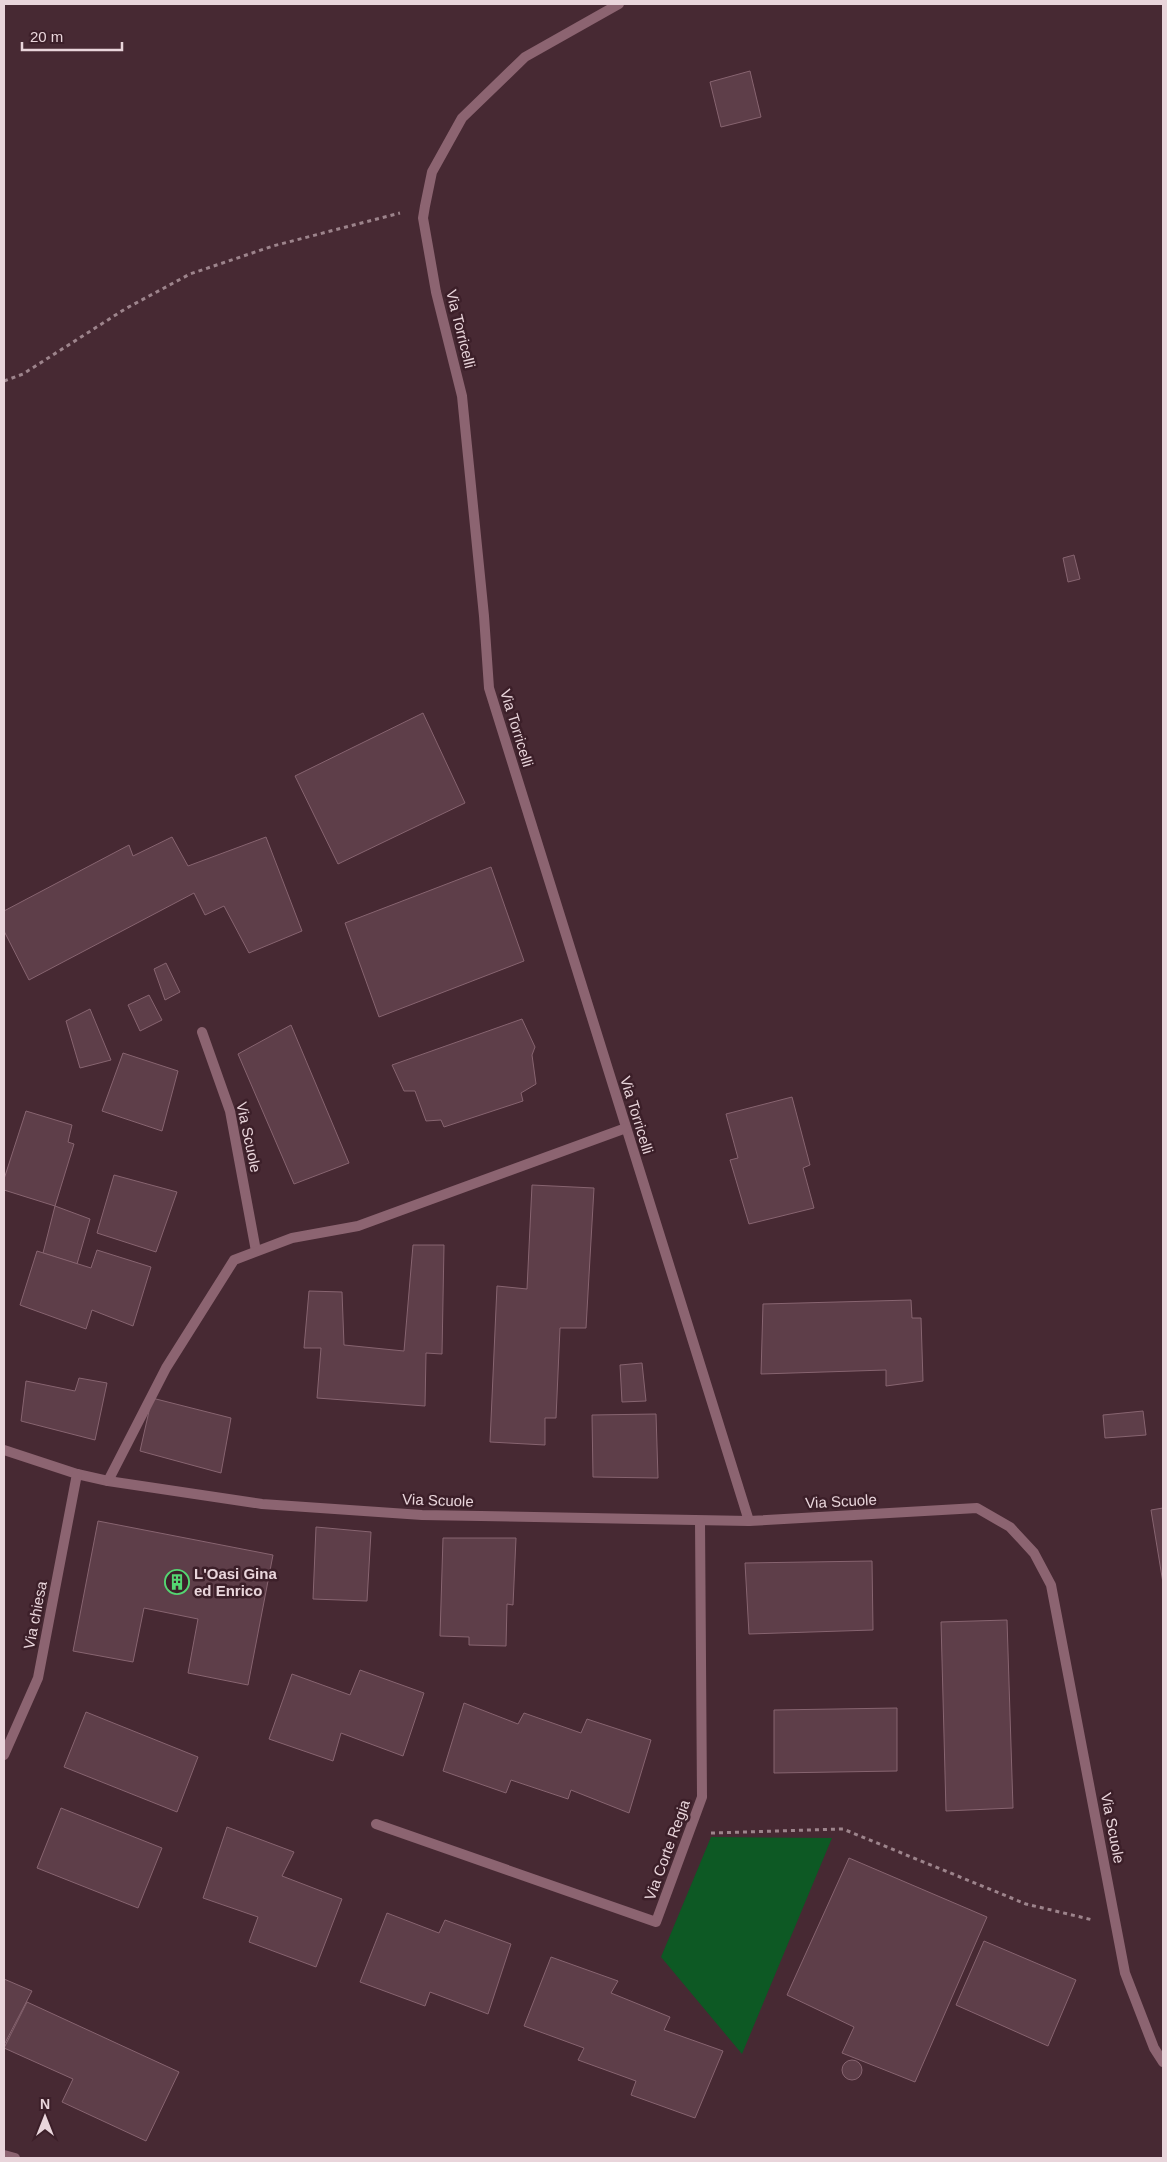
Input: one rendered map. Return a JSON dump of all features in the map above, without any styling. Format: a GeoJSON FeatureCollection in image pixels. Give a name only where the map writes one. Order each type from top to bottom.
{"type":"FeatureCollection","features":[{"type":"Feature","properties":{"kind":"street","name":"Via Torricelli"},"geometry":{"type":"LineString","coordinates":[[619,4],[526,57],[462,118],[432,172],[423,218],[436,292],[462,396],[484,616],[489,688],[749,1522]]}},
{"type":"Feature","properties":{"kind":"street","name":"Via Scuole"},"geometry":{"type":"LineString","coordinates":[[202,1032],[230,1111],[256,1251]]}},
{"type":"Feature","properties":{"kind":"street"},"geometry":{"type":"LineString","coordinates":[[108,1481],[166,1368],[234,1260],[292,1238],[358,1226],[626,1128]]}},
{"type":"Feature","properties":{"kind":"street","name":"Via Scuole"},"geometry":{"type":"LineString","coordinates":[[4,1450],[77,1474],[108,1481],[262,1504],[422,1515],[749,1522],[977,1508],[1010,1527],[1034,1553],[1051,1585],[1125,1973],[1154,2048],[1163,2062]]}},
{"type":"Feature","properties":{"kind":"street","name":"Via chiesa"},"geometry":{"type":"LineString","coordinates":[[4,1755],[38,1678],[77,1474]]}},
{"type":"Feature","properties":{"kind":"street","name":"Via Corte Regia"},"geometry":{"type":"LineString","coordinates":[[376,1824],[656,1922],[702,1797],[700,1522]]}},
{"type":"Feature","properties":{"kind":"street"},"geometry":{"type":"LineString","coordinates":[[4,2155],[15,2158]]}},
{"type":"Feature","properties":{"kind":"path"},"geometry":{"type":"LineString","coordinates":[[4,381],[23,374],[125,310],[190,274],[273,246],[425,206]]}},
{"type":"Feature","properties":{"kind":"path"},"geometry":{"type":"LineString","coordinates":[[688,1834],[843,1829],[1026,1904],[1065,1916],[1116,1924]]}},
{"type":"Feature","properties":{"kind":"green space"},"geometry":{"type":"Polygon","coordinates":[[[711,1837],[832,1838],[742,2054],[661,1957],[711,1837]]]}},
{"type":"Feature","properties":{"kind":"building"},"geometry":{"type":"Polygon","coordinates":[[[750,71],[761,117],[721,127],[710,82],[750,71]]]}},
{"type":"Feature","properties":{"kind":"building"},"geometry":{"type":"Polygon","coordinates":[[[1074,555],[1080,579],[1068,582],[1063,558],[1074,555]]]}},
{"type":"Feature","properties":{"kind":"building"},"geometry":{"type":"Polygon","coordinates":[[[423,713],[465,803],[338,864],[295,776],[423,713]]]}},
{"type":"Feature","properties":{"kind":"building"},"geometry":{"type":"Polygon","coordinates":[[[172,837],[188,866],[266,837],[302,931],[249,953],[224,906],[205,915],[194,893],[29,980],[4,931],[4,911],[129,845],[133,856],[172,837]]]}},
{"type":"Feature","properties":{"kind":"building"},"geometry":{"type":"Polygon","coordinates":[[[491,867],[524,961],[379,1017],[345,923],[491,867]]]}},
{"type":"Feature","properties":{"kind":"building"},"geometry":{"type":"Polygon","coordinates":[[[166,963],[180,992],[165,1000],[154,969],[166,963]]]}},
{"type":"Feature","properties":{"kind":"building"},"geometry":{"type":"Polygon","coordinates":[[[149,995],[162,1020],[140,1031],[128,1005],[149,995]]]}},
{"type":"Feature","properties":{"kind":"building"},"geometry":{"type":"Polygon","coordinates":[[[90,1009],[111,1060],[80,1068],[66,1021],[90,1009]]]}},
{"type":"Feature","properties":{"kind":"building"},"geometry":{"type":"Polygon","coordinates":[[[522,1019],[535,1047],[532,1055],[536,1084],[521,1093],[523,1101],[444,1127],[441,1120],[426,1121],[415,1091],[404,1091],[392,1065],[522,1019]]]}},
{"type":"Feature","properties":{"kind":"building"},"geometry":{"type":"Polygon","coordinates":[[[291,1025],[349,1163],[294,1184],[238,1054],[291,1025]]]}},
{"type":"Feature","properties":{"kind":"building"},"geometry":{"type":"Polygon","coordinates":[[[123,1053],[178,1071],[162,1131],[102,1111],[123,1053]]]}},
{"type":"Feature","properties":{"kind":"building"},"geometry":{"type":"Polygon","coordinates":[[[792,1097],[810,1165],[803,1168],[814,1208],[749,1224],[730,1160],[738,1158],[726,1114],[792,1097]]]}},
{"type":"Feature","properties":{"kind":"building"},"geometry":{"type":"Polygon","coordinates":[[[26,1111],[72,1125],[68,1142],[74,1144],[55,1206],[4,1190],[4,1179],[26,1111]]]}},
{"type":"Feature","properties":{"kind":"building"},"geometry":{"type":"Polygon","coordinates":[[[114,1175],[177,1192],[156,1252],[97,1233],[114,1175]]]}},
{"type":"Feature","properties":{"kind":"building"},"geometry":{"type":"Polygon","coordinates":[[[532,1185],[594,1188],[586,1328],[560,1328],[556,1418],[545,1418],[545,1445],[490,1442],[497,1286],[527,1289],[532,1185]]]}},
{"type":"Feature","properties":{"kind":"building"},"geometry":{"type":"Polygon","coordinates":[[[55,1206],[90,1219],[77,1264],[43,1253],[55,1206]]]}},
{"type":"Feature","properties":{"kind":"building"},"geometry":{"type":"Polygon","coordinates":[[[413,1245],[444,1245],[442,1354],[426,1353],[425,1406],[317,1398],[321,1348],[304,1348],[309,1291],[342,1292],[344,1345],[404,1351],[413,1245]]]}},
{"type":"Feature","properties":{"kind":"building"},"geometry":{"type":"Polygon","coordinates":[[[97,1250],[151,1267],[133,1326],[92,1310],[86,1329],[20,1305],[37,1251],[91,1268],[97,1250]]]}},
{"type":"Feature","properties":{"kind":"building"},"geometry":{"type":"Polygon","coordinates":[[[911,1300],[912,1318],[921,1318],[923,1381],[886,1386],[886,1370],[761,1374],[763,1304],[911,1300]]]}},
{"type":"Feature","properties":{"kind":"building"},"geometry":{"type":"Polygon","coordinates":[[[642,1363],[646,1401],[622,1402],[620,1365],[642,1363]]]}},
{"type":"Feature","properties":{"kind":"building"},"geometry":{"type":"Polygon","coordinates":[[[79,1378],[107,1383],[95,1440],[21,1421],[26,1381],[75,1391],[79,1378]]]}},
{"type":"Feature","properties":{"kind":"building"},"geometry":{"type":"Polygon","coordinates":[[[152,1398],[231,1418],[221,1473],[140,1451],[152,1398]]]}},
{"type":"Feature","properties":{"kind":"building"},"geometry":{"type":"Polygon","coordinates":[[[1143,1411],[1146,1435],[1105,1438],[1103,1415],[1143,1411]]]}},
{"type":"Feature","properties":{"kind":"building"},"geometry":{"type":"Polygon","coordinates":[[[656,1414],[658,1478],[593,1477],[592,1415],[656,1414]]]}},
{"type":"Feature","properties":{"kind":"building"},"geometry":{"type":"Polygon","coordinates":[[[1163,1508],[1163,1583],[1151,1510],[1163,1508]]]}},
{"type":"Feature","properties":{"kind":"building","name":"L'Oasi Gina ed Enrico"},"geometry":{"type":"Polygon","coordinates":[[[98,1521],[273,1555],[248,1685],[188,1673],[198,1619],[144,1608],[133,1662],[73,1651],[98,1521]]]}},
{"type":"Feature","properties":{"kind":"building"},"geometry":{"type":"Polygon","coordinates":[[[316,1527],[371,1532],[367,1601],[313,1599],[316,1527]]]}},
{"type":"Feature","properties":{"kind":"building"},"geometry":{"type":"Polygon","coordinates":[[[443,1538],[516,1538],[513,1605],[507,1604],[506,1646],[469,1645],[469,1637],[440,1636],[443,1538]]]}},
{"type":"Feature","properties":{"kind":"building"},"geometry":{"type":"Polygon","coordinates":[[[872,1561],[873,1630],[749,1634],[745,1563],[872,1561]]]}},
{"type":"Feature","properties":{"kind":"building"},"geometry":{"type":"Polygon","coordinates":[[[1007,1620],[1013,1808],[946,1811],[941,1622],[1007,1620]]]}},
{"type":"Feature","properties":{"kind":"building"},"geometry":{"type":"Polygon","coordinates":[[[360,1670],[424,1693],[403,1756],[341,1733],[333,1761],[269,1739],[292,1674],[350,1695],[360,1670]]]}},
{"type":"Feature","properties":{"kind":"building"},"geometry":{"type":"Polygon","coordinates":[[[464,1703],[518,1724],[524,1713],[581,1733],[587,1719],[651,1740],[629,1813],[571,1790],[568,1799],[511,1780],[506,1793],[443,1771],[464,1703]]]}},
{"type":"Feature","properties":{"kind":"building"},"geometry":{"type":"Polygon","coordinates":[[[897,1708],[897,1771],[774,1773],[774,1710],[897,1708]]]}},
{"type":"Feature","properties":{"kind":"building"},"geometry":{"type":"Polygon","coordinates":[[[86,1712],[198,1757],[177,1812],[64,1767],[86,1712]]]}},
{"type":"Feature","properties":{"kind":"building"},"geometry":{"type":"Polygon","coordinates":[[[61,1808],[162,1848],[138,1908],[37,1868],[61,1808]]]}},
{"type":"Feature","properties":{"kind":"building"},"geometry":{"type":"Polygon","coordinates":[[[227,1827],[294,1852],[282,1876],[342,1899],[316,1967],[249,1942],[258,1917],[203,1898],[227,1827]]]}},
{"type":"Feature","properties":{"kind":"building"},"geometry":{"type":"Polygon","coordinates":[[[849,1858],[987,1917],[915,2082],[842,2053],[854,2027],[787,1995],[849,1858]]]}},
{"type":"Feature","properties":{"kind":"building"},"geometry":{"type":"Polygon","coordinates":[[[387,1913],[439,1933],[445,1920],[511,1944],[488,2014],[430,1992],[425,2006],[360,1982],[387,1913]]]}},
{"type":"Feature","properties":{"kind":"building"},"geometry":{"type":"Polygon","coordinates":[[[984,1941],[1076,1980],[1048,2046],[956,2005],[984,1941]]]}},
{"type":"Feature","properties":{"kind":"building"},"geometry":{"type":"Polygon","coordinates":[[[551,1957],[618,1981],[611,1993],[670,2017],[664,2030],[723,2051],[695,2118],[631,2095],[636,2081],[578,2060],[584,2048],[524,2026],[551,1957]]]}},
{"type":"Feature","properties":{"kind":"building"},"geometry":{"type":"Polygon","coordinates":[[[4,1979],[32,1991],[4,2045],[4,1979]]]}},
{"type":"Feature","properties":{"kind":"building"},"geometry":{"type":"Polygon","coordinates":[[[27,2002],[179,2072],[146,2141],[62,2102],[73,2079],[4,2048],[27,2002]]]}},
{"type":"Feature","properties":{"kind":"building"},"geometry":{"type":"Polygon","coordinates":[[[852,2060],[859,2063],[862,2070],[859,2077],[852,2080],[845,2077],[842,2070],[845,2063],[852,2060]]]}},
{"type":"Feature","properties":{"kind":"place","name":"L'Oasi Gina ed Enrico"},"geometry":{"type":"Point","coordinates":[177,1582]}}]}
